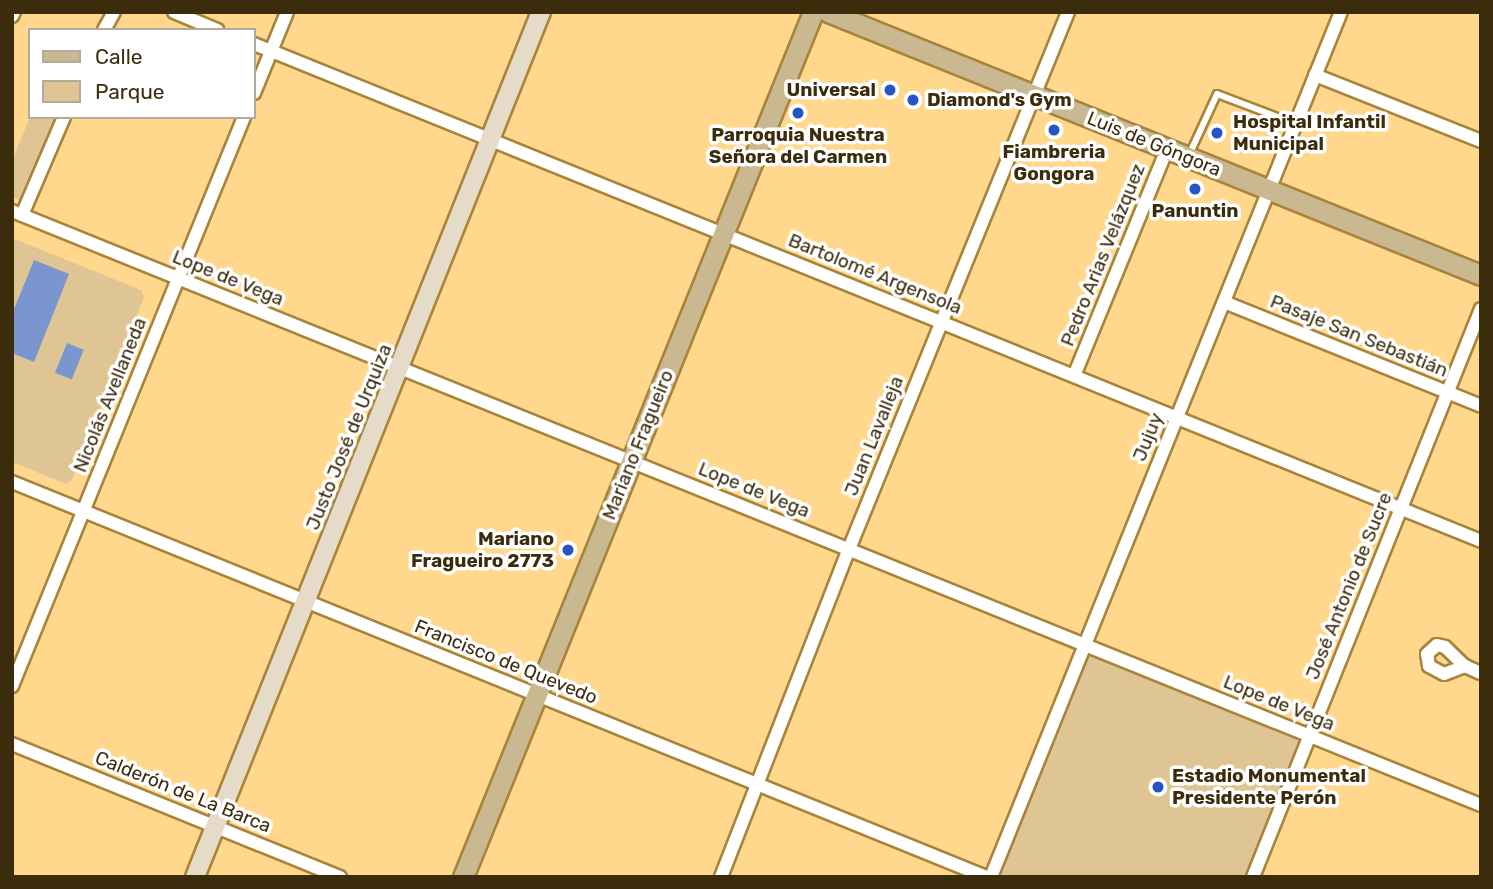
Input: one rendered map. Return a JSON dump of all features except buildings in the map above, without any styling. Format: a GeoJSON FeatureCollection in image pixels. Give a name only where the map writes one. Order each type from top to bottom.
{"type":"FeatureCollection","features":[{"type":"Feature","properties":{"kind":"main road","name":"Mariano Fragueiro"},"geometry":{"type":"LineString","coordinates":[[463,877],[813,12]]}},
{"type":"Feature","properties":{"kind":"main road","name":"Luis de Góngora"},"geometry":{"type":"LineString","coordinates":[[828,12],[1481,275]]}},
{"type":"Feature","properties":{"kind":"street"},"geometry":{"type":"LineString","coordinates":[[105,28],[114,12]]}},
{"type":"Feature","properties":{"kind":"street"},"geometry":{"type":"LineString","coordinates":[[174,12],[212,28]]}},
{"type":"Feature","properties":{"kind":"street"},"geometry":{"type":"LineString","coordinates":[[256,88],[287,12]]}},
{"type":"Feature","properties":{"kind":"street","name":"Justo José de Urquiza"},"geometry":{"type":"LineString","coordinates":[[195,877],[541,12]]}},
{"type":"Feature","properties":{"kind":"street","name":"Juan Lavalleja"},"geometry":{"type":"LineString","coordinates":[[722,877],[849,550],[1068,12]]}},
{"type":"Feature","properties":{"kind":"street","name":"Jujuy"},"geometry":{"type":"LineString","coordinates":[[991,877],[1340,12]]}},
{"type":"Feature","properties":{"kind":"street","name":"Bartolomé Argensola"},"geometry":{"type":"LineString","coordinates":[[256,45],[1481,541]]}},
{"type":"Feature","properties":{"kind":"street"},"geometry":{"type":"LineString","coordinates":[[1315,75],[1481,141]]}},
{"type":"Feature","properties":{"kind":"street"},"geometry":{"type":"LineString","coordinates":[[17,213],[63,119]]}},
{"type":"Feature","properties":{"kind":"street","name":"Nicolás Avellaneda"},"geometry":{"type":"LineString","coordinates":[[12,687],[243,119]]}},
{"type":"Feature","properties":{"kind":"street","name":"Pedro Arias Velázquez"},"geometry":{"type":"LineString","coordinates":[[1074,376],[1167,149]]}},
{"type":"Feature","properties":{"kind":"street","name":"Lope de Vega"},"geometry":{"type":"LineString","coordinates":[[17,213],[1481,805]]}},
{"type":"Feature","properties":{"kind":"street","name":"Pasaje San Sebastián"},"geometry":{"type":"LineString","coordinates":[[1224,302],[1481,407]]}},
{"type":"Feature","properties":{"kind":"street","name":"José Antonio de Sucre"},"geometry":{"type":"LineString","coordinates":[[1253,877],[1481,309]]}},
{"type":"Feature","properties":{"kind":"street","name":"Francisco de Quevedo"},"geometry":{"type":"LineString","coordinates":[[12,482],[986,877]]}},
{"type":"Feature","properties":{"kind":"street"},"geometry":{"type":"LineString","coordinates":[[1465,666],[1481,673]]}},
{"type":"Feature","properties":{"kind":"street","name":"Calderón de La Barca"},"geometry":{"type":"LineString","coordinates":[[12,744],[340,877]]}},
{"type":"Feature","properties":{"kind":"lane"},"geometry":{"type":"LineString","coordinates":[[1188,157],[1217,94],[1296,124]]}},
{"type":"Feature","properties":{"kind":"green space"},"geometry":{"type":"Polygon","coordinates":[[[29,119],[56,119],[22,201],[12,197],[12,161],[29,119]]]}},
{"type":"Feature","properties":{"kind":"green space"},"geometry":{"type":"Polygon","coordinates":[[[12,238],[141,290],[144,297],[72,480],[66,484],[12,462],[12,238]]]}},
{"type":"Feature","properties":{"kind":"green space","name":"Estadio Monumental Presidente Perón"},"geometry":{"type":"Polygon","coordinates":[[[1085,645],[1310,736],[1253,877],[992,877],[1085,645]]]}},
{"type":"Feature","properties":{"kind":"water"},"geometry":{"type":"Polygon","coordinates":[[[34,260],[69,274],[34,362],[12,353],[12,314],[34,260]]]}},
{"type":"Feature","properties":{"kind":"water"},"geometry":{"type":"Polygon","coordinates":[[[67,343],[84,350],[72,379],[55,373],[67,343]]]}},
{"type":"Feature","properties":{"kind":"place","name":"Universal"},"geometry":{"type":"Point","coordinates":[890,90]}},
{"type":"Feature","properties":{"kind":"place","name":"Diamond's Gym"},"geometry":{"type":"Point","coordinates":[913,100]}},
{"type":"Feature","properties":{"kind":"place","name":"Parroquia Nuestra Señora del Carmen"},"geometry":{"type":"Point","coordinates":[798,113]}},
{"type":"Feature","properties":{"kind":"place","name":"Fiambreria Gongora"},"geometry":{"type":"Point","coordinates":[1054,130]}},
{"type":"Feature","properties":{"kind":"place","name":"Hospital Infantil Municipal"},"geometry":{"type":"Point","coordinates":[1217,133]}},
{"type":"Feature","properties":{"kind":"place","name":"Panuntin"},"geometry":{"type":"Point","coordinates":[1195,189]}},
{"type":"Feature","properties":{"kind":"place","name":"Mariano Fragueiro 2773"},"geometry":{"type":"Point","coordinates":[568,550]}},
{"type":"Feature","properties":{"kind":"place","name":"Estadio Monumental Presidente Perón"},"geometry":{"type":"Point","coordinates":[1158,787]}}]}
